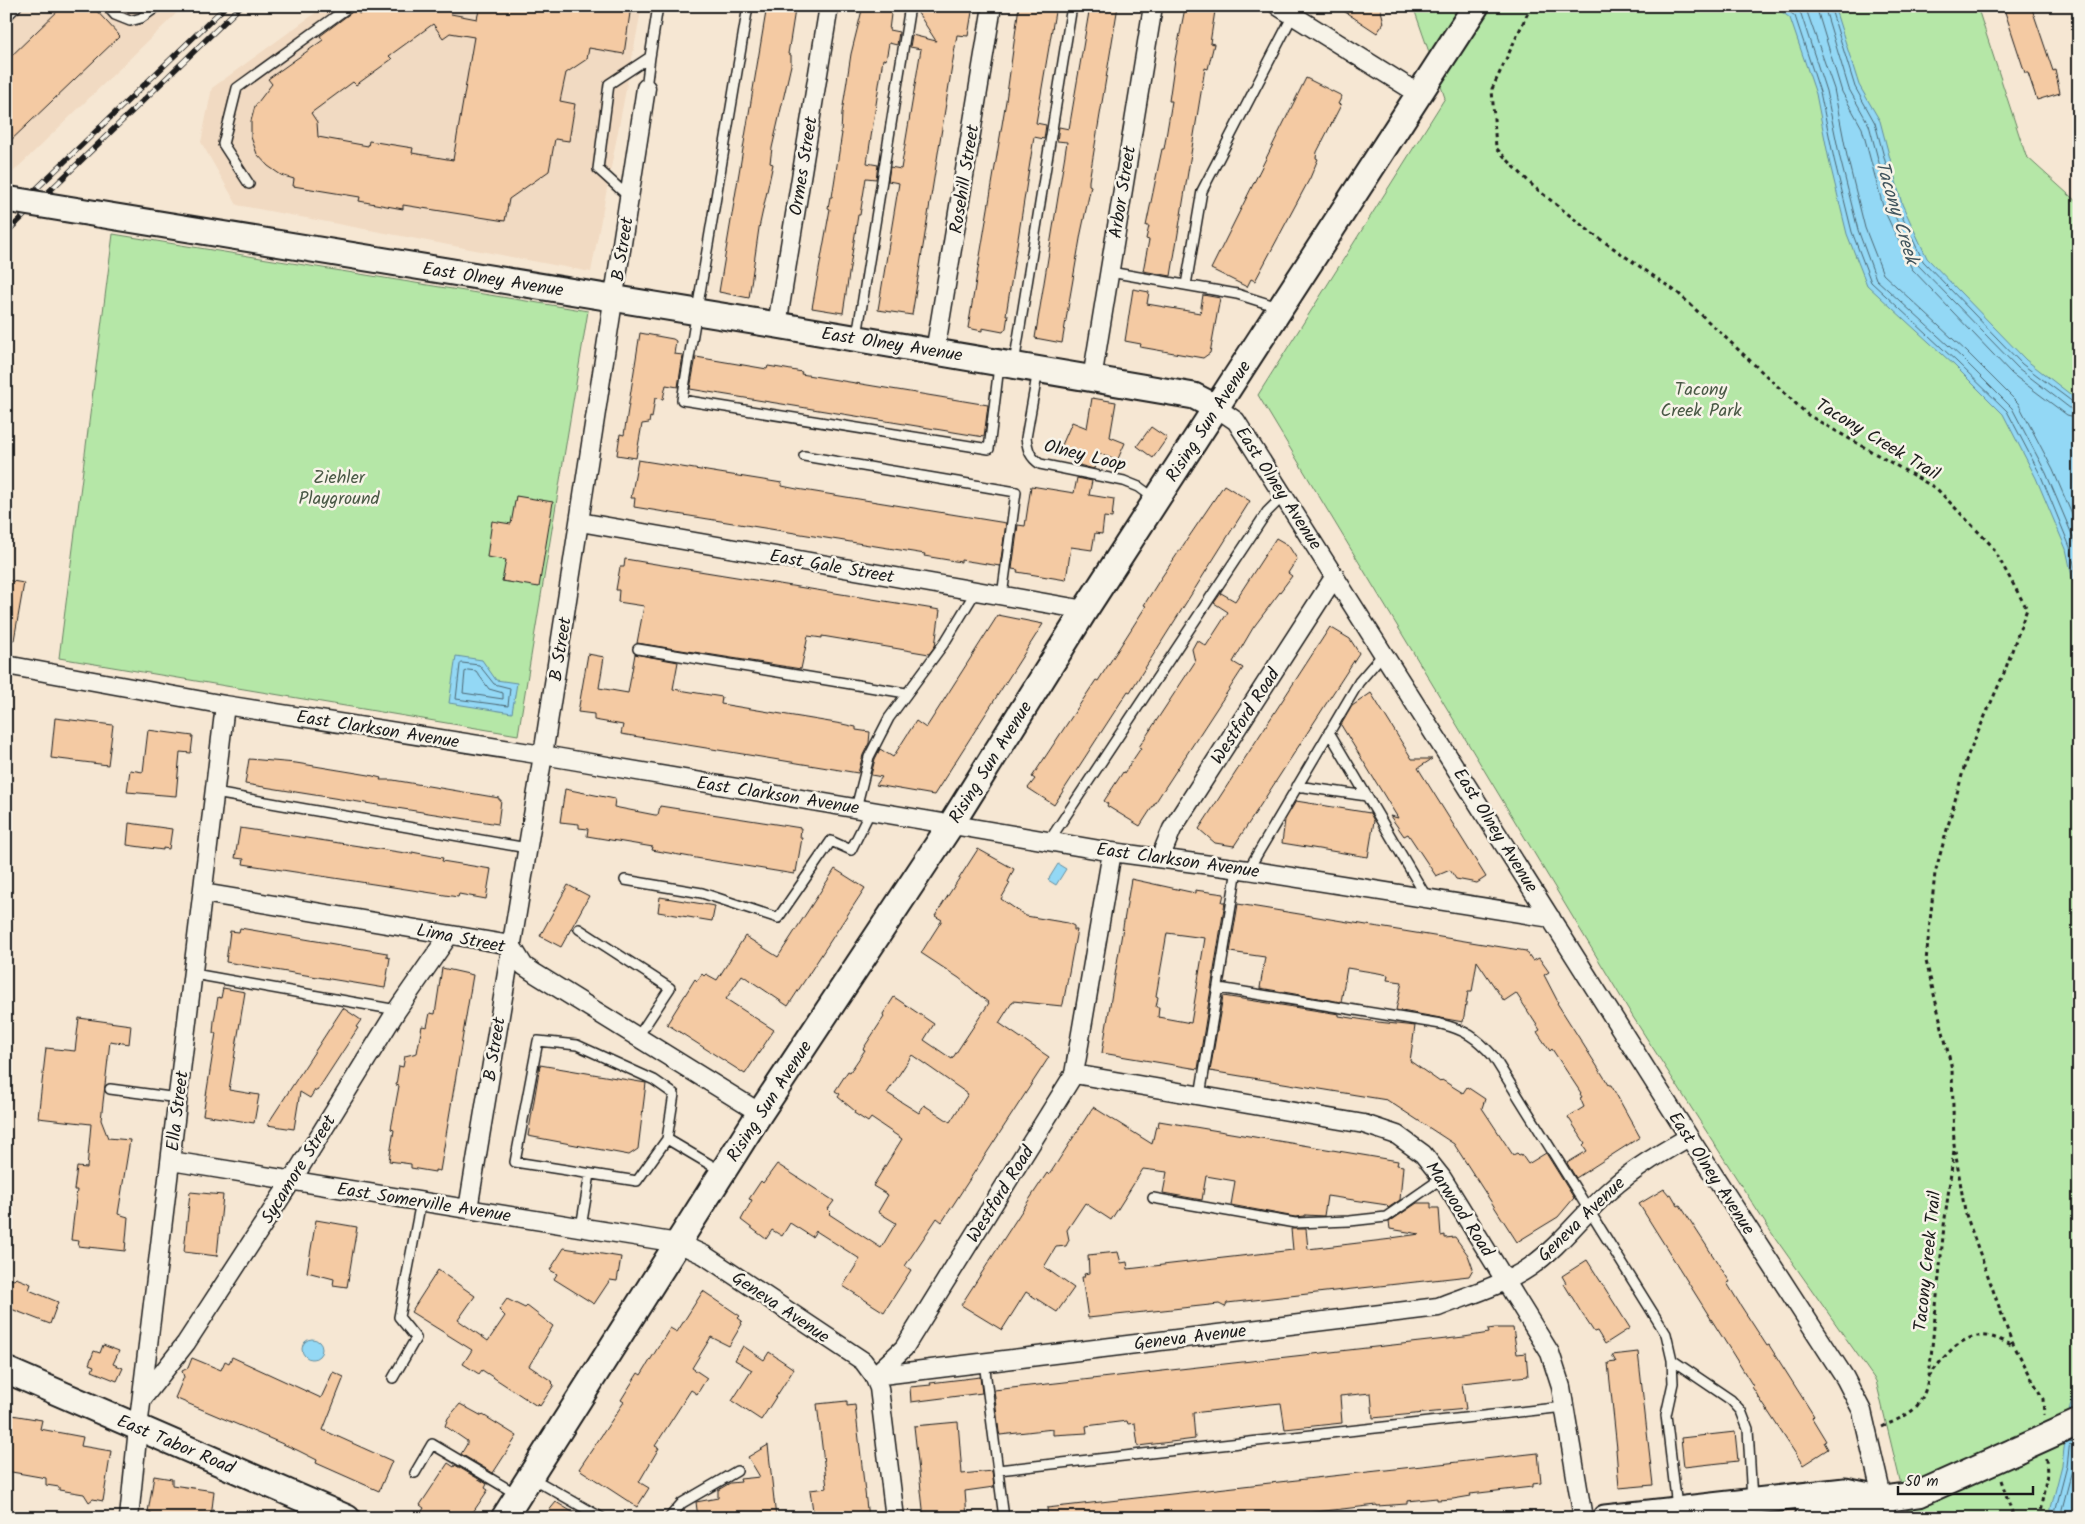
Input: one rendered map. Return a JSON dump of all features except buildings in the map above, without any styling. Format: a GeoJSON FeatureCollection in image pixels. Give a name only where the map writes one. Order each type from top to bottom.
{"type":"FeatureCollection","features":[{"type":"Feature","properties":{"kind":"street","name":"Ormes Street"},"geometry":{"type":"LineString","coordinates":[[777,325],[829,6]]}},
{"type":"Feature","properties":{"kind":"street","name":"Rosehill Street"},"geometry":{"type":"LineString","coordinates":[[935,352],[992,6]]}},
{"type":"Feature","properties":{"kind":"street","name":"Arbor Street"},"geometry":{"type":"LineString","coordinates":[[1092,379],[1153,6]]}},
{"type":"Feature","properties":{"kind":"street","name":"Rising Sun Avenue"},"geometry":{"type":"LineString","coordinates":[[504,1518],[760,1113],[952,824],[1085,610],[1476,6]]}},
{"type":"Feature","properties":{"kind":"street"},"geometry":{"type":"LineString","coordinates":[[1285,10],[1419,94]]}},
{"type":"Feature","properties":{"kind":"street","name":"B Street"},"geometry":{"type":"LineString","coordinates":[[468,1209],[580,522],[646,88]]}},
{"type":"Feature","properties":{"kind":"street","name":"East Olney Avenue"},"geometry":{"type":"LineString","coordinates":[[6,199],[777,325],[1194,396],[1236,421],[1689,1136],[1846,1378],[1862,1411],[1886,1509]]}},
{"type":"Feature","properties":{"kind":"street","name":"East Gale Street"},"geometry":{"type":"LineString","coordinates":[[580,522],[1085,610]]}},
{"type":"Feature","properties":{"kind":"street","name":"Westford Road"},"geometry":{"type":"LineString","coordinates":[[1160,858],[1172,829],[1335,576]]}},
{"type":"Feature","properties":{"kind":"street","name":"East Clarkson Avenue"},"geometry":{"type":"LineString","coordinates":[[6,665],[225,705],[543,755],[1112,852],[1242,870],[1551,918]]}},
{"type":"Feature","properties":{"kind":"street","name":"Ella Street"},"geometry":{"type":"LineString","coordinates":[[129,1518],[141,1400],[204,893],[225,705]]}},
{"type":"Feature","properties":{"kind":"street","name":"Westford Road"},"geometry":{"type":"LineString","coordinates":[[874,1376],[904,1348],[1074,1074],[1112,852]]}},
{"type":"Feature","properties":{"kind":"street","name":"Lima Street"},"geometry":{"type":"LineString","coordinates":[[204,893],[511,945],[524,966],[636,1038],[760,1113]]}},
{"type":"Feature","properties":{"kind":"street","name":"Sycamore Street"},"geometry":{"type":"LineString","coordinates":[[141,1400],[186,1343],[292,1180],[397,1010],[449,935]]}},
{"type":"Feature","properties":{"kind":"street","name":"Marwood Road"},"geometry":{"type":"LineString","coordinates":[[1074,1074],[1364,1124],[1398,1135],[1423,1154],[1442,1178],[1550,1352],[1561,1386],[1583,1518]]}},
{"type":"Feature","properties":{"kind":"street","name":"Geneva Avenue"},"geometry":{"type":"LineString","coordinates":[[678,1243],[704,1255],[863,1361],[874,1376],[1438,1307],[1505,1280],[1529,1268],[1558,1243],[1629,1173],[1689,1136]]}},
{"type":"Feature","properties":{"kind":"street","name":"East Somerville Avenue"},"geometry":{"type":"LineString","coordinates":[[171,1161],[678,1243]]}},
{"type":"Feature","properties":{"kind":"street","name":"East Tabor Road"},"geometry":{"type":"LineString","coordinates":[[6,1370],[347,1518]]}},
{"type":"Feature","properties":{"kind":"street"},"geometry":{"type":"LineString","coordinates":[[874,1376],[878,1388],[895,1518]]}},
{"type":"Feature","properties":{"kind":"street"},"geometry":{"type":"LineString","coordinates":[[1807,1518],[1886,1509],[2079,1422]]}},
{"type":"Feature","properties":{"kind":"street"},"geometry":{"type":"LineString","coordinates":[[1605,1518],[1845,1491],[1886,1509]]}},
{"type":"Feature","properties":{"kind":"lane"},"geometry":{"type":"LineString","coordinates":[[6,17],[17,6]]}},
{"type":"Feature","properties":{"kind":"lane"},"geometry":{"type":"LineString","coordinates":[[107,6],[115,14],[130,21],[141,18],[158,6]]}},
{"type":"Feature","properties":{"kind":"lane"},"geometry":{"type":"LineString","coordinates":[[249,184],[223,144],[238,88],[350,6]]}},
{"type":"Feature","properties":{"kind":"lane"},"geometry":{"type":"LineString","coordinates":[[646,88],[658,6]]}},
{"type":"Feature","properties":{"kind":"lane"},"geometry":{"type":"LineString","coordinates":[[748,6],[682,400],[989,449],[1007,364],[1072,6]]}},
{"type":"Feature","properties":{"kind":"lane"},"geometry":{"type":"LineString","coordinates":[[856,339],[910,6]]}},
{"type":"Feature","properties":{"kind":"lane"},"geometry":{"type":"LineString","coordinates":[[1186,285],[1202,191],[1285,10]]}},
{"type":"Feature","properties":{"kind":"lane"},"geometry":{"type":"LineString","coordinates":[[630,199],[598,169],[609,84],[650,57]]}},
{"type":"Feature","properties":{"kind":"lane"},"geometry":{"type":"LineString","coordinates":[[1110,272],[1237,294],[1281,308]]}},
{"type":"Feature","properties":{"kind":"lane","name":"Olney Loop"},"geometry":{"type":"LineString","coordinates":[[1038,370],[1026,438],[1031,458],[1040,464],[1124,480],[1139,487],[1157,500]]}},
{"type":"Feature","properties":{"kind":"lane"},"geometry":{"type":"LineString","coordinates":[[804,456],[1016,492],[1002,596]]}},
{"type":"Feature","properties":{"kind":"lane"},"geometry":{"type":"LineString","coordinates":[[1049,841],[1267,512],[1284,495]]}},
{"type":"Feature","properties":{"kind":"lane"},"geometry":{"type":"LineString","coordinates":[[625,880],[702,893],[778,918],[832,841],[850,850],[864,809],[869,757],[889,718],[945,642],[976,591]]}},
{"type":"Feature","properties":{"kind":"lane"},"geometry":{"type":"LineString","coordinates":[[638,649],[906,693]]}},
{"type":"Feature","properties":{"kind":"lane"},"geometry":{"type":"LineString","coordinates":[[1200,1096],[1242,870],[1297,786],[1359,682],[1384,653]]}},
{"type":"Feature","properties":{"kind":"lane"},"geometry":{"type":"LineString","coordinates":[[1329,732],[1428,898]]}},
{"type":"Feature","properties":{"kind":"lane"},"geometry":{"type":"LineString","coordinates":[[1297,786],[1367,796]]}},
{"type":"Feature","properties":{"kind":"lane"},"geometry":{"type":"LineString","coordinates":[[215,793],[527,848]]}},
{"type":"Feature","properties":{"kind":"lane"},"geometry":{"type":"LineString","coordinates":[[579,929],[670,988],[636,1038]]}},
{"type":"Feature","properties":{"kind":"lane"},"geometry":{"type":"LineString","coordinates":[[194,974],[397,1010]]}},
{"type":"Feature","properties":{"kind":"lane"},"geometry":{"type":"LineString","coordinates":[[1219,988],[1458,1028],[1478,1039],[1493,1056],[1666,1334],[1672,1360],[1673,1383],[1666,1415],[1677,1510]]}},
{"type":"Feature","properties":{"kind":"lane"},"geometry":{"type":"LineString","coordinates":[[538,1041],[577,1045],[654,1080],[674,1094],[667,1139],[637,1181],[515,1162],[538,1041]]}},
{"type":"Feature","properties":{"kind":"lane"},"geometry":{"type":"LineString","coordinates":[[110,1089],[178,1098]]}},
{"type":"Feature","properties":{"kind":"lane"},"geometry":{"type":"LineString","coordinates":[[667,1139],[723,1172]]}},
{"type":"Feature","properties":{"kind":"lane"},"geometry":{"type":"LineString","coordinates":[[581,1227],[590,1174]]}},
{"type":"Feature","properties":{"kind":"lane"},"geometry":{"type":"LineString","coordinates":[[1153,1198],[1295,1222],[1350,1221],[1386,1217],[1442,1178]]}},
{"type":"Feature","properties":{"kind":"lane"},"geometry":{"type":"LineString","coordinates":[[393,1378],[416,1338],[399,1317],[421,1201]]}},
{"type":"Feature","properties":{"kind":"lane"},"geometry":{"type":"LineString","coordinates":[[1672,1360],[1731,1400],[1741,1411],[1748,1429],[1752,1502]]}},
{"type":"Feature","properties":{"kind":"lane"},"geometry":{"type":"LineString","coordinates":[[984,1362],[1004,1518]]}},
{"type":"Feature","properties":{"kind":"lane"},"geometry":{"type":"LineString","coordinates":[[998,1470],[1564,1408]]}},
{"type":"Feature","properties":{"kind":"lane"},"geometry":{"type":"LineString","coordinates":[[415,1473],[432,1444],[524,1486],[602,1518]]}},
{"type":"Feature","properties":{"kind":"lane"},"geometry":{"type":"LineString","coordinates":[[669,1518],[682,1503],[737,1471]]}},
{"type":"Feature","properties":{"kind":"path","name":"Tacony Creek Trail"},"geometry":{"type":"LineString","coordinates":[[1531,6],[1492,89],[1496,148],[1533,186],[1593,234],[1678,293],[1808,414],[1937,489],[1992,546],[2027,609],[2004,673],[1967,758],[1935,873],[1926,961],[1952,1069],[1954,1147],[1965,1212],[2014,1346],[2043,1398],[2044,1417]]}},
{"type":"Feature","properties":{"kind":"path","name":"Tacony Creek Trail"},"geometry":{"type":"LineString","coordinates":[[1868,1434],[1914,1411],[1926,1390],[1954,1147]]}},
{"type":"Feature","properties":{"kind":"path","name":"Tacony Creek Trail"},"geometry":{"type":"LineString","coordinates":[[1929,1377],[1945,1356],[1967,1338],[1991,1336],[2014,1346]]}},
{"type":"Feature","properties":{"kind":"path"},"geometry":{"type":"LineString","coordinates":[[2039,1518],[2047,1474],[2046,1455]]}},
{"type":"Feature","properties":{"kind":"path"},"geometry":{"type":"LineString","coordinates":[[1993,1461],[2014,1518]]}},
{"type":"Feature","properties":{"kind":"shaded area"},"geometry":{"type":"Polygon","coordinates":[[[6,6],[184,6],[13,172],[6,171],[6,6]]]}},
{"type":"Feature","properties":{"kind":"shaded area"},"geometry":{"type":"Polygon","coordinates":[[[325,6],[642,6],[591,272],[237,205],[201,142],[212,88],[325,6]]]}},
{"type":"Feature","properties":{"kind":"green space","name":"Tacony Creek Park"},"geometry":{"type":"Polygon","coordinates":[[[1413,6],[1977,6],[2026,156],[2079,204],[2079,1518],[1909,1518],[1876,1381],[1771,1232],[1633,1017],[1258,395],[1445,98],[1413,6]]]}},
{"type":"Feature","properties":{"kind":"green space","name":"Ziehler Playground"},"geometry":{"type":"Polygon","coordinates":[[[113,234],[588,311],[518,735],[59,658],[113,234]]]}},
{"type":"Feature","properties":{"kind":"green space"},"geometry":{"type":"Polygon","coordinates":[[[6,1044],[12,1045],[6,1108],[6,1044]]]}},
{"type":"Feature","properties":{"kind":"water","name":"Tacony Creek"},"geometry":{"type":"Polygon","coordinates":[[[1774,6],[1834,6],[1859,85],[1880,121],[1902,204],[1927,258],[2026,360],[2079,401],[2079,608],[2066,549],[2036,478],[2003,414],[1954,365],[1867,285],[1847,234],[1829,160],[1816,94],[1790,18],[1774,6]]]}},
{"type":"Feature","properties":{"kind":"water"},"geometry":{"type":"Polygon","coordinates":[[[456,656],[482,660],[496,680],[517,683],[512,713],[449,703],[456,656]]]}},
{"type":"Feature","properties":{"kind":"water"},"geometry":{"type":"Polygon","coordinates":[[[1058,864],[1066,869],[1056,885],[1048,880],[1058,864]]]}},
{"type":"Feature","properties":{"kind":"water"},"geometry":{"type":"Polygon","coordinates":[[[312,1339],[319,1342],[322,1349],[319,1356],[312,1359],[305,1356],[302,1349],[305,1342],[312,1339]]]}},
{"type":"Feature","properties":{"kind":"water"},"geometry":{"type":"Polygon","coordinates":[[[2079,1369],[2079,1518],[2051,1518],[2051,1508],[2062,1465],[2068,1416],[2079,1369]]]}},
{"type":"Feature","properties":{"kind":"railway"},"geometry":{"type":"LineString","coordinates":[[6,218],[226,6]]}},
{"type":"Feature","properties":{"kind":"railway"},"geometry":{"type":"LineString","coordinates":[[6,233],[241,6]]}}]}
